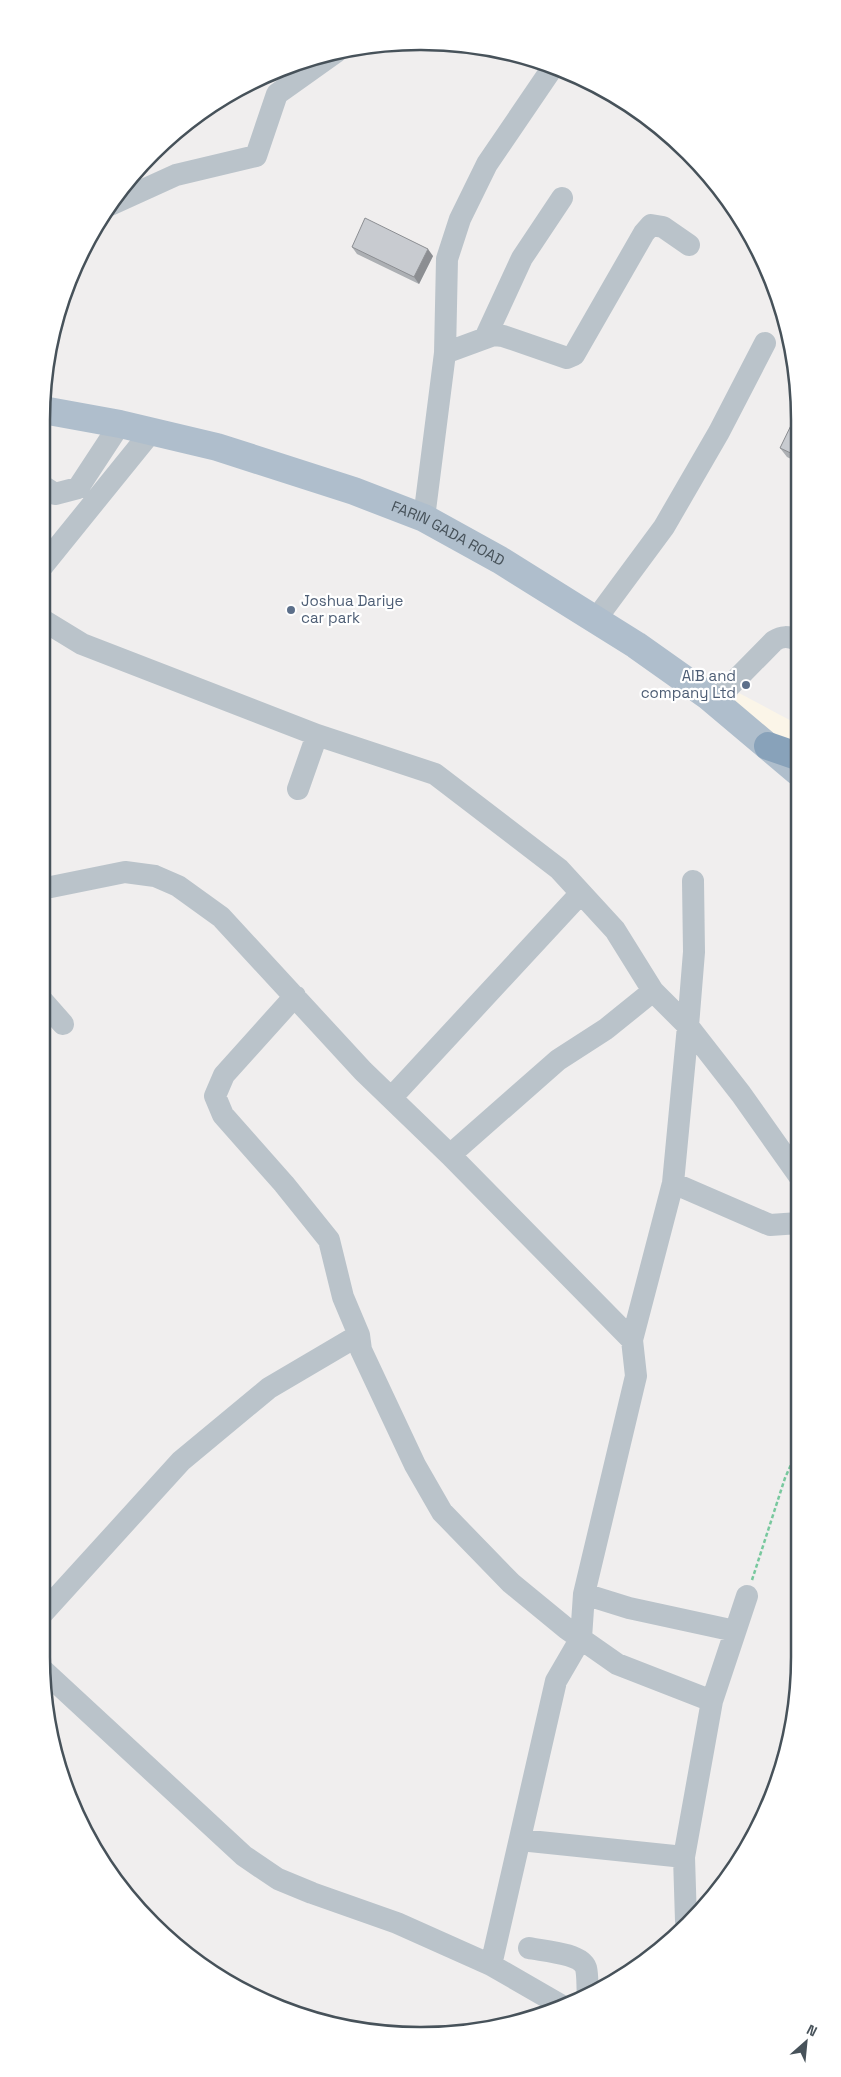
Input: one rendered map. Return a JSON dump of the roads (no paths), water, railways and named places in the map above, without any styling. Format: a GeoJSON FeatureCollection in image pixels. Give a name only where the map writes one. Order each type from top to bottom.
{"type":"FeatureCollection","features":[{"type":"Feature","properties":{"kind":"highway"},"geometry":{"type":"LineString","coordinates":[[768,746],[791,754]]}},
{"type":"Feature","properties":{"kind":"main road","name":"FARIN GADA ROAD"},"geometry":{"type":"LineString","coordinates":[[50,411],[120,424],[217,448],[354,491],[424,518],[500,560],[636,645],[714,702],[791,765]]}},
{"type":"Feature","properties":{"kind":"street"},"geometry":{"type":"LineString","coordinates":[[124,200],[176,175],[256,156],[277,94],[317,65]]}},
{"type":"Feature","properties":{"kind":"street"},"geometry":{"type":"LineString","coordinates":[[424,518],[445,353],[447,259],[460,219],[488,164],[549,73]]}},
{"type":"Feature","properties":{"kind":"street"},"geometry":{"type":"LineString","coordinates":[[485,338],[522,258],[562,198]]}},
{"type":"Feature","properties":{"kind":"street"},"geometry":{"type":"LineString","coordinates":[[445,353],[494,335],[503,336],[567,358],[574,355],[644,233],[651,225],[663,227],[689,245]]}},
{"type":"Feature","properties":{"kind":"street"},"geometry":{"type":"LineString","coordinates":[[596,619],[664,527],[719,432],[765,342]]}},
{"type":"Feature","properties":{"kind":"street"},"geometry":{"type":"LineString","coordinates":[[50,491],[55,494],[78,488],[120,424]]}},
{"type":"Feature","properties":{"kind":"street"},"geometry":{"type":"LineString","coordinates":[[50,557],[151,432]]}},
{"type":"Feature","properties":{"kind":"street"},"geometry":{"type":"LineString","coordinates":[[50,624],[82,644],[317,735],[435,774],[560,869],[615,930],[653,991],[688,1026],[741,1094],[791,1166]]}},
{"type":"Feature","properties":{"kind":"street"},"geometry":{"type":"LineString","coordinates":[[714,702],[774,641],[781,637],[791,637]]}},
{"type":"Feature","properties":{"kind":"street"},"geometry":{"type":"LineString","coordinates":[[298,789],[317,735]]}},
{"type":"Feature","properties":{"kind":"street"},"geometry":{"type":"LineString","coordinates":[[50,883],[125,872],[155,876],[178,886],[221,916],[363,1071],[392,1097],[632,1340]]}},
{"type":"Feature","properties":{"kind":"street"},"geometry":{"type":"LineString","coordinates":[[491,1966],[556,1681],[581,1638],[584,1594],[636,1376],[632,1340],[673,1183],[694,952],[693,882]]}},
{"type":"Feature","properties":{"kind":"street"},"geometry":{"type":"LineString","coordinates":[[392,1097],[581,893]]}},
{"type":"Feature","properties":{"kind":"street"},"geometry":{"type":"LineString","coordinates":[[450,1155],[558,1060],[606,1029],[653,991]]}},
{"type":"Feature","properties":{"kind":"street"},"geometry":{"type":"LineString","coordinates":[[295,996],[224,1075],[215,1096],[223,1115],[330,1240],[343,1297],[362,1350],[411,1456],[442,1512],[511,1583],[617,1664],[712,1700]]}},
{"type":"Feature","properties":{"kind":"street"},"geometry":{"type":"LineString","coordinates":[[50,1010],[63,1024]]}},
{"type":"Feature","properties":{"kind":"street"},"geometry":{"type":"LineString","coordinates":[[673,1183],[770,1225],[791,1224]]}},
{"type":"Feature","properties":{"kind":"street"},"geometry":{"type":"LineString","coordinates":[[50,1605],[181,1461],[269,1388],[358,1335]]}},
{"type":"Feature","properties":{"kind":"street"},"geometry":{"type":"LineString","coordinates":[[584,1594],[629,1608],[735,1631]]}},
{"type":"Feature","properties":{"kind":"street"},"geometry":{"type":"LineString","coordinates":[[686,1914],[684,1857],[712,1700],[747,1596]]}},
{"type":"Feature","properties":{"kind":"street"},"geometry":{"type":"LineString","coordinates":[[51,1677],[244,1856],[278,1879],[312,1894],[397,1923],[491,1966],[555,2002]]}},
{"type":"Feature","properties":{"kind":"street"},"geometry":{"type":"LineString","coordinates":[[520,1840],[684,1857]]}},
{"type":"Feature","properties":{"kind":"street"},"geometry":{"type":"LineString","coordinates":[[529,1948],[575,1957],[583,1961],[586,1969],[587,1987]]}},
{"type":"Feature","properties":{"kind":"place","name":"Joshua Dariye car park"},"geometry":{"type":"Point","coordinates":[291,610]}},
{"type":"Feature","properties":{"kind":"place","name":"AIB and company Ltd"},"geometry":{"type":"Point","coordinates":[746,685]}}]}
